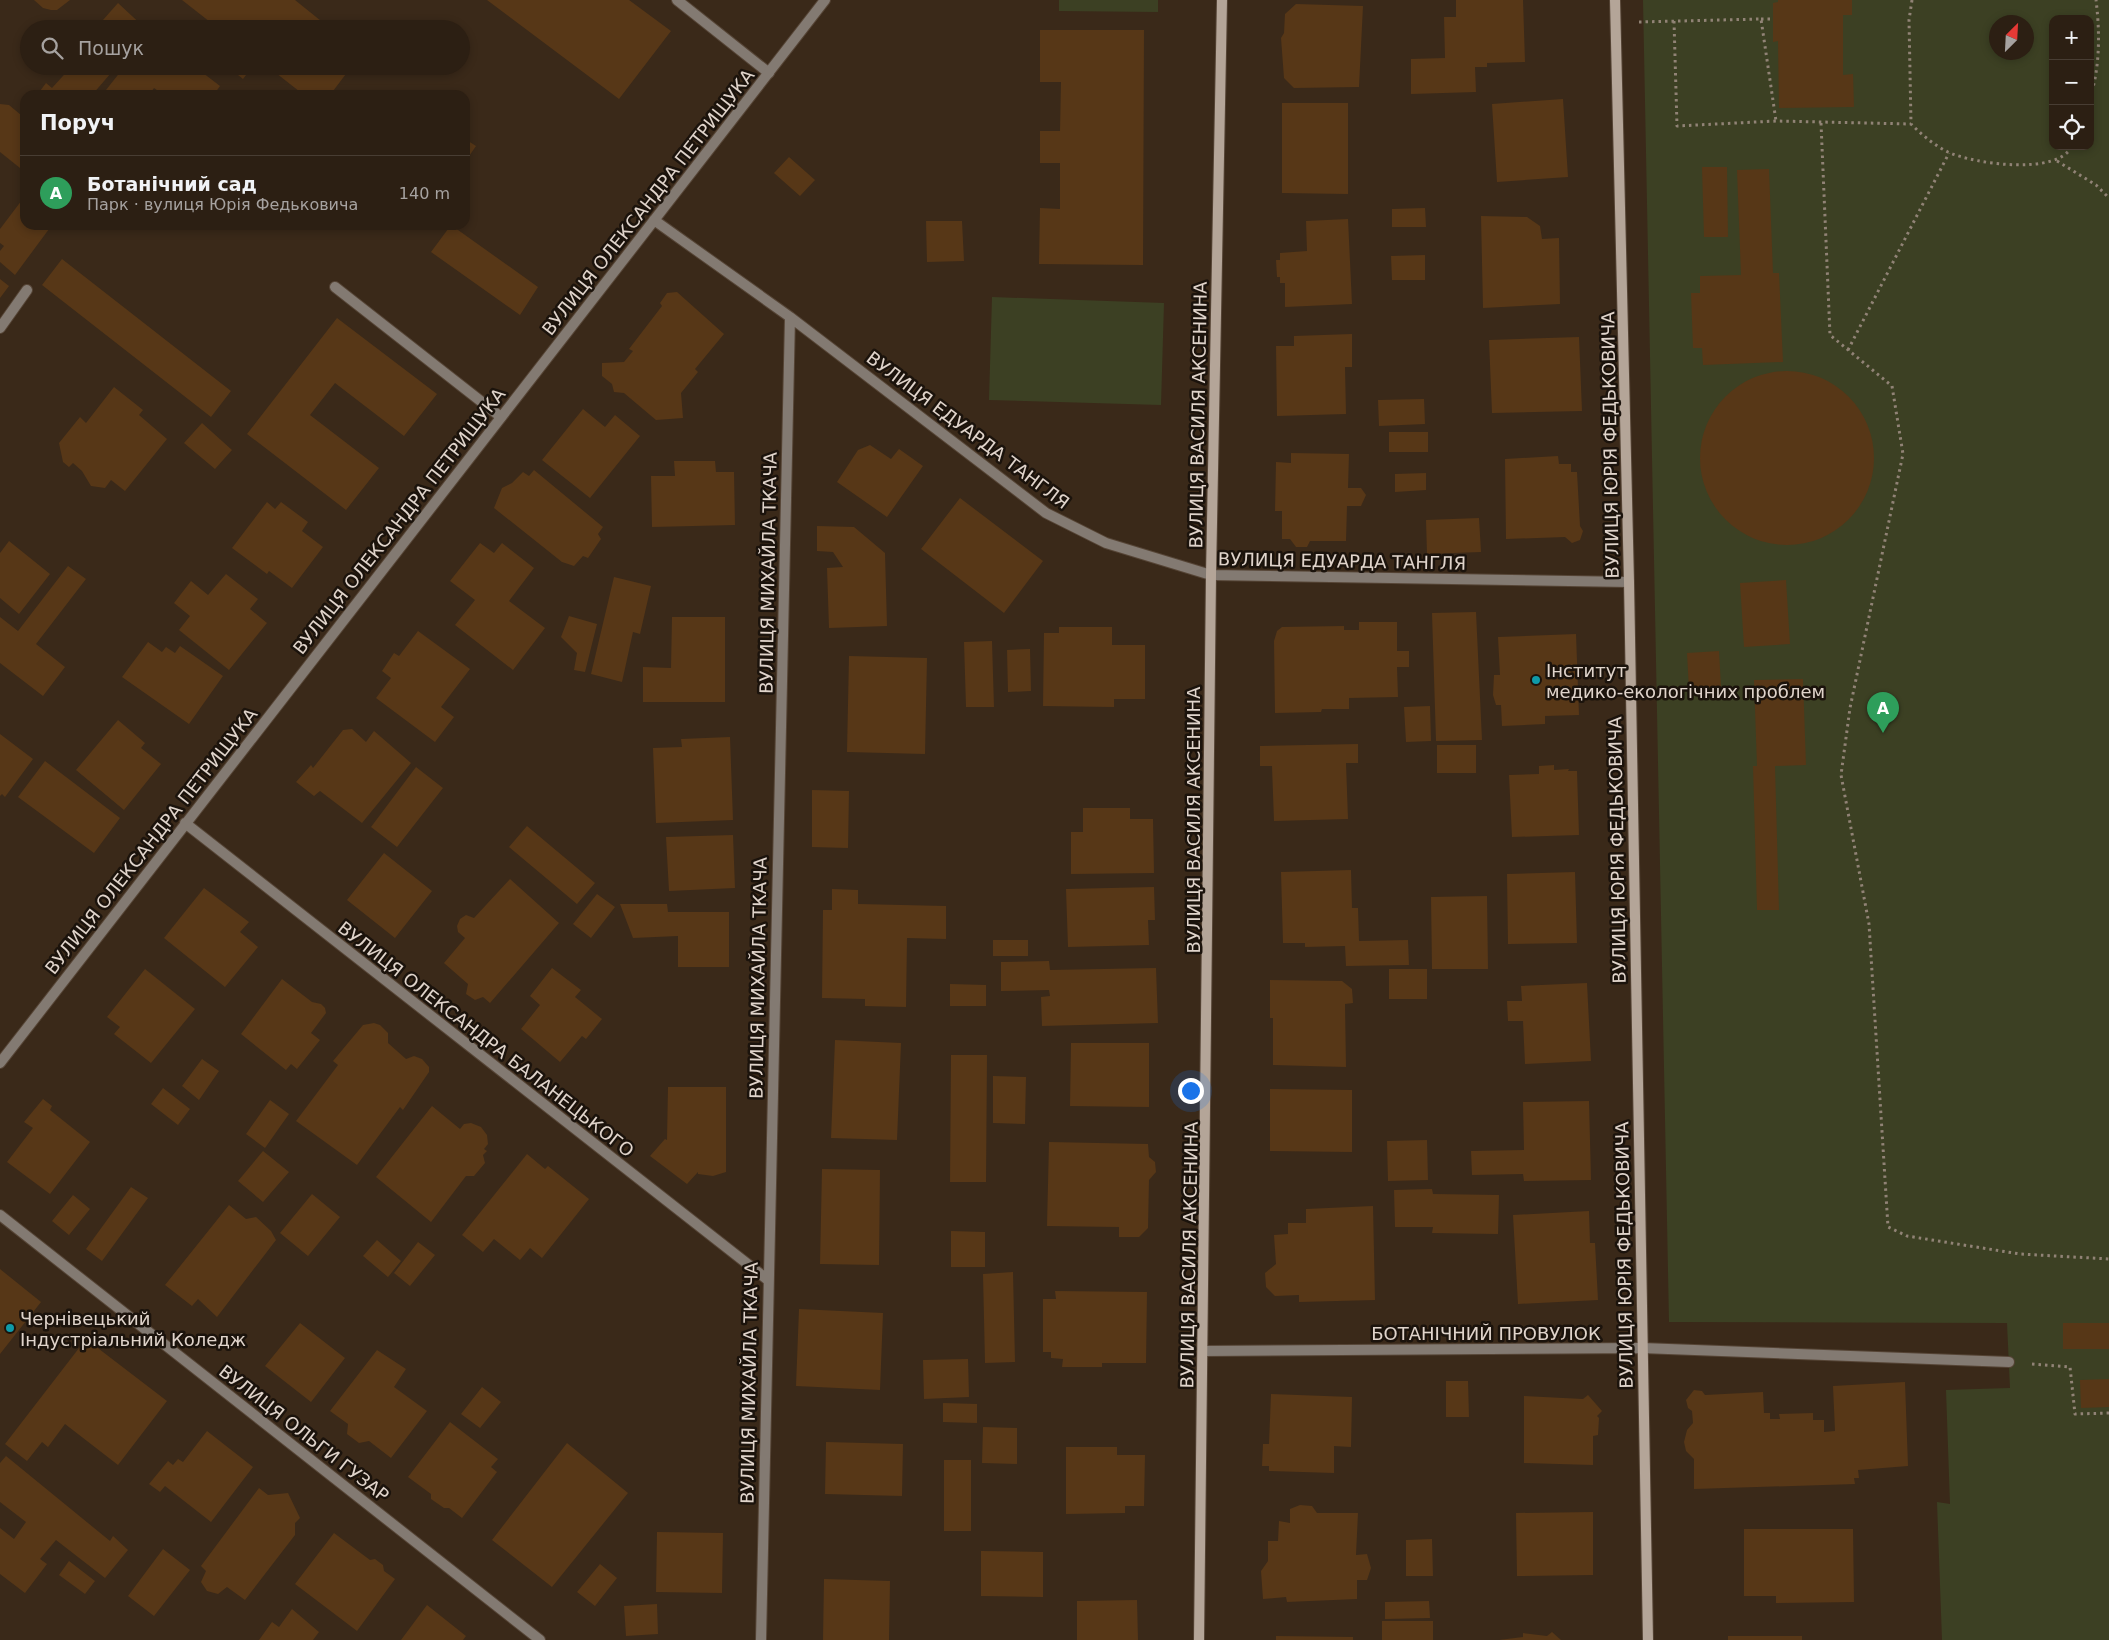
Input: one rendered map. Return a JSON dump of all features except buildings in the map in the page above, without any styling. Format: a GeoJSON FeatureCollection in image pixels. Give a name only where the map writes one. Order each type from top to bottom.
{"type":"FeatureCollection","features":[{"type":"Feature","properties":{"kind":"street"},"geometry":{"type":"LineString","coordinates":[[677,0],[769,73]]}},
{"type":"Feature","properties":{"kind":"street","name":"ВУЛИЦЯ ОЛЕКСАНДРА ПЕТРИЩУКА"},"geometry":{"type":"LineString","coordinates":[[0,1063],[825,0]]}},
{"type":"Feature","properties":{"kind":"street","name":"ВУЛИЦЯ ВАСИЛЯ АКСЕНИНА"},"geometry":{"type":"LineString","coordinates":[[1199,1640],[1204,1351],[1211,575],[1222,0]]}},
{"type":"Feature","properties":{"kind":"street","name":"ВУЛИЦЯ ЮРІЯ ФЕДЬКОВИЧА"},"geometry":{"type":"LineString","coordinates":[[1615,0],[1629,582],[1648,1640]]}},
{"type":"Feature","properties":{"kind":"street","name":"ВУЛИЦЯ ЕДУАРДА ТАНГЛЯ"},"geometry":{"type":"LineString","coordinates":[[654,220],[790,317],[1046,513],[1106,543],[1211,575],[1629,582]]}},
{"type":"Feature","properties":{"kind":"street"},"geometry":{"type":"LineString","coordinates":[[334,287],[501,417]]}},
{"type":"Feature","properties":{"kind":"street"},"geometry":{"type":"LineString","coordinates":[[0,328],[27,290]]}},
{"type":"Feature","properties":{"kind":"street","name":"ВУЛИЦЯ МИХАЙЛА ТКАЧА"},"geometry":{"type":"LineString","coordinates":[[761,1640],[790,317]]}},
{"type":"Feature","properties":{"kind":"street","name":"ВУЛИЦЯ ОЛЕКСАНДРА БАЛАНЕЦЬКОГО"},"geometry":{"type":"LineString","coordinates":[[185,823],[768,1280]]}},
{"type":"Feature","properties":{"kind":"street","name":"ВУЛИЦЯ ОЛЬГИ ГУЗАР"},"geometry":{"type":"LineString","coordinates":[[0,1215],[540,1640]]}},
{"type":"Feature","properties":{"kind":"street","name":"БОТАНІЧНИЙ ПРОВУЛОК"},"geometry":{"type":"LineString","coordinates":[[1204,1351],[1642,1348],[2009,1362]]}},
{"type":"Feature","properties":{"kind":"path"},"geometry":{"type":"LineString","coordinates":[[1912,0],[1909,20],[1911,124],[1926,139],[1950,153],[1984,163],[2018,165],[2057,161],[2096,185],[2109,198]]}},
{"type":"Feature","properties":{"kind":"path"},"geometry":{"type":"LineString","coordinates":[[2094,87],[2099,25],[2096,0]]}},
{"type":"Feature","properties":{"kind":"path"},"geometry":{"type":"LineString","coordinates":[[1762,19],[1776,122]]}},
{"type":"Feature","properties":{"kind":"path"},"geometry":{"type":"LineString","coordinates":[[1616,21],[1773,19]]}},
{"type":"Feature","properties":{"kind":"path"},"geometry":{"type":"LineString","coordinates":[[1674,21],[1677,126],[1776,122],[1911,124]]}},
{"type":"Feature","properties":{"kind":"path"},"geometry":{"type":"LineString","coordinates":[[1820,123],[1830,335],[1892,386],[1904,454],[1850,708],[1841,775],[1869,924],[1888,1227],[1907,1236],[2020,1254],[2109,1259]]}},
{"type":"Feature","properties":{"kind":"path"},"geometry":{"type":"LineString","coordinates":[[2057,161],[2068,150]]}},
{"type":"Feature","properties":{"kind":"path"},"geometry":{"type":"LineString","coordinates":[[1848,350],[1950,153]]}},
{"type":"Feature","properties":{"kind":"path"},"geometry":{"type":"LineString","coordinates":[[2009,1362],[2070,1367],[2075,1414],[2109,1413]]}},
{"type":"Feature","properties":{"kind":"green space"},"geometry":{"type":"Polygon","coordinates":[[[1059,0],[1158,0],[1158,12],[1059,11],[1059,0]]]}},
{"type":"Feature","properties":{"kind":"green space"},"geometry":{"type":"Polygon","coordinates":[[[1643,0],[2109,0],[2109,1640],[1942,1640],[1937,1502],[1950,1504],[1946,1390],[2010,1388],[2007,1323],[1669,1322],[1643,0]]]}},
{"type":"Feature","properties":{"kind":"green space"},"geometry":{"type":"Polygon","coordinates":[[[992,297],[1164,303],[1161,405],[989,400],[992,297]]]}},
{"type":"Feature","properties":{"kind":"place","name":"Інститут медико-екологічних проблем"},"geometry":{"type":"Point","coordinates":[1536,680]}},
{"type":"Feature","properties":{"kind":"place","name":"Ботанічний сад"},"geometry":{"type":"Point","coordinates":[1883,733]}},
{"type":"Feature","properties":{"kind":"place","name":"Чернівецький Індустріальний Коледж"},"geometry":{"type":"Point","coordinates":[10,1328]}}]}
